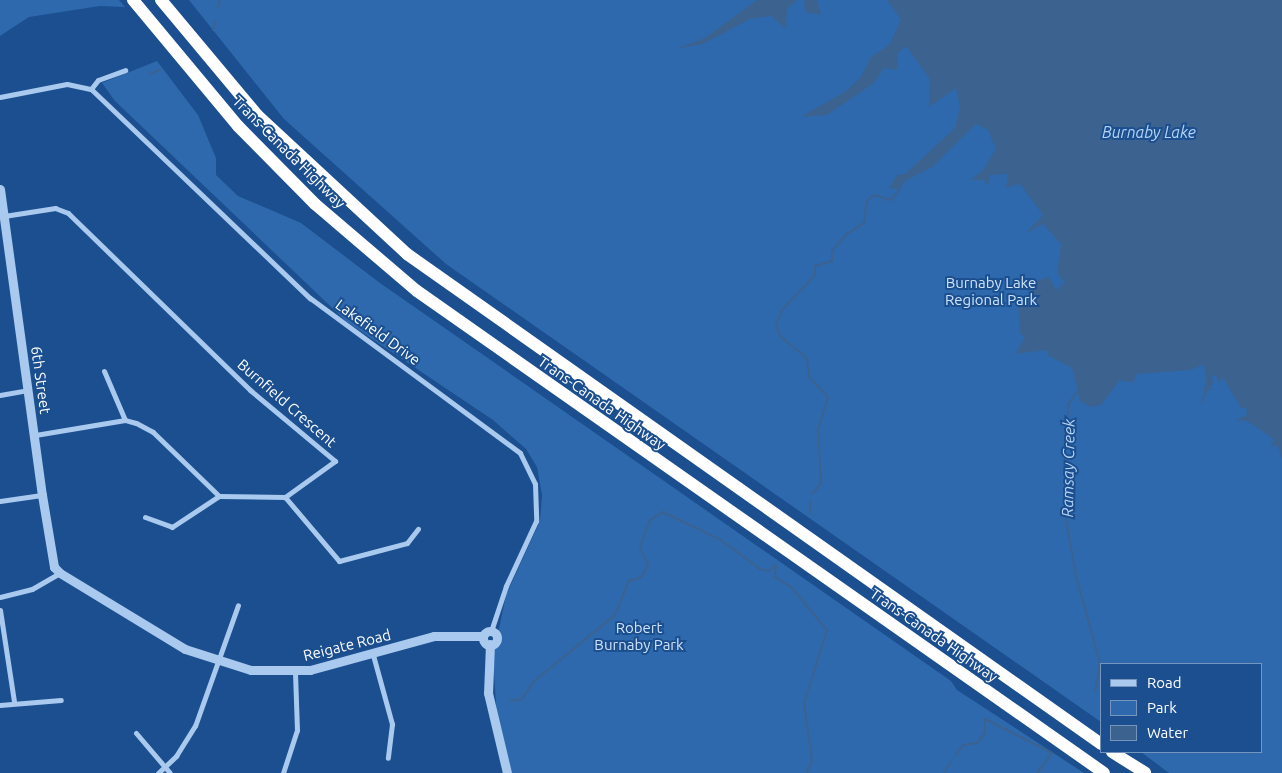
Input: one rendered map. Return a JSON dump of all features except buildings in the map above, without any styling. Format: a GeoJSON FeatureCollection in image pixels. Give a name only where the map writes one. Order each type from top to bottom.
{"type":"FeatureCollection","features":[{"type":"Feature","properties":{"kind":"highway","name":"Trans-Canada Highway"},"geometry":{"type":"LineString","coordinates":[[133,0],[238,126],[315,204],[417,291],[1104,773]]}},
{"type":"Feature","properties":{"kind":"highway","name":"Trans-Canada Highway"},"geometry":{"type":"LineString","coordinates":[[161,0],[257,115],[407,254],[1100,743]]}},
{"type":"Feature","properties":{"kind":"highway"},"geometry":{"type":"LineString","coordinates":[[1114,753],[1144,773]]}},
{"type":"Feature","properties":{"kind":"street"},"geometry":{"type":"LineString","coordinates":[[0,97],[67,84],[91,89],[102,77],[125,70]]}},
{"type":"Feature","properties":{"kind":"street","name":"Lakefield Drive"},"geometry":{"type":"LineString","coordinates":[[91,89],[310,298],[520,453],[535,484],[536,521],[506,586],[487,634]]}},
{"type":"Feature","properties":{"kind":"street","name":"6th Street"},"geometry":{"type":"LineString","coordinates":[[0,189],[4,216],[4,252],[28,390],[53,562],[60,573]]}},
{"type":"Feature","properties":{"kind":"street","name":"Burnfield Crescent"},"geometry":{"type":"LineString","coordinates":[[4,216],[66,211],[250,390],[335,461],[286,497]]}},
{"type":"Feature","properties":{"kind":"street"},"geometry":{"type":"LineString","coordinates":[[104,371],[125,420]]}},
{"type":"Feature","properties":{"kind":"street"},"geometry":{"type":"LineString","coordinates":[[0,395],[28,390]]}},
{"type":"Feature","properties":{"kind":"street"},"geometry":{"type":"LineString","coordinates":[[35,435],[125,420],[153,432],[219,496]]}},
{"type":"Feature","properties":{"kind":"street"},"geometry":{"type":"LineString","coordinates":[[0,501],[42,494]]}},
{"type":"Feature","properties":{"kind":"street"},"geometry":{"type":"LineString","coordinates":[[145,517],[172,527],[219,496],[286,497],[339,562],[407,543],[418,529]]}},
{"type":"Feature","properties":{"kind":"street"},"geometry":{"type":"LineString","coordinates":[[0,597],[32,589],[60,573]]}},
{"type":"Feature","properties":{"kind":"street","name":"Reigate Road"},"geometry":{"type":"LineString","coordinates":[[60,573],[172,642],[218,663],[295,672],[373,655],[434,636],[487,634]]}},
{"type":"Feature","properties":{"kind":"street"},"geometry":{"type":"LineString","coordinates":[[158,773],[165,767],[190,734],[238,605]]}},
{"type":"Feature","properties":{"kind":"street"},"geometry":{"type":"LineString","coordinates":[[0,610],[14,702]]}},
{"type":"Feature","properties":{"kind":"street"},"geometry":{"type":"LineString","coordinates":[[487,634],[490,644],[488,693],[507,773]]}},
{"type":"Feature","properties":{"kind":"street"},"geometry":{"type":"LineString","coordinates":[[373,655],[392,724],[388,758]]}},
{"type":"Feature","properties":{"kind":"street"},"geometry":{"type":"LineString","coordinates":[[283,773],[297,730],[295,672]]}},
{"type":"Feature","properties":{"kind":"street"},"geometry":{"type":"LineString","coordinates":[[0,705],[14,702],[61,700]]}},
{"type":"Feature","properties":{"kind":"street"},"geometry":{"type":"LineString","coordinates":[[136,733],[170,773]]}},
{"type":"Feature","properties":{"kind":"green space"},"geometry":{"type":"Polygon","coordinates":[[[0,0],[119,0],[125,7],[100,6],[29,17],[0,36],[0,0]]]}},
{"type":"Feature","properties":{"kind":"green space","name":"Burnaby Lake Regional Park"},"geometry":{"type":"Polygon","coordinates":[[[189,0],[1282,0],[1282,773],[1169,773],[1142,753],[1262,753],[1262,663],[1100,663],[1100,721],[446,264],[284,119],[189,0]]]}},
{"type":"Feature","properties":{"kind":"green space","name":"Robert Burnaby Park"},"geometry":{"type":"Polygon","coordinates":[[[157,61],[198,115],[216,158],[216,175],[238,196],[301,223],[380,283],[951,681],[957,690],[1084,773],[512,773],[497,718],[493,658],[506,595],[540,521],[542,495],[537,467],[526,449],[493,420],[347,322],[115,101],[102,83],[157,61]]]}},
{"type":"Feature","properties":{"kind":"water"},"geometry":{"type":"Polygon","coordinates":[[[757,0],[797,0],[787,9],[786,29],[771,16],[750,19],[703,44],[675,49],[705,38],[757,0]]]}},
{"type":"Feature","properties":{"kind":"water"},"geometry":{"type":"Polygon","coordinates":[[[804,0],[817,0],[821,15],[805,12],[804,0]]]}},
{"type":"Feature","properties":{"kind":"water","name":"Burnaby Lake"},"geometry":{"type":"Polygon","coordinates":[[[887,0],[1282,0],[1282,458],[1277,445],[1270,447],[1274,439],[1247,421],[1236,420],[1247,415],[1246,408],[1241,408],[1223,378],[1218,382],[1216,375],[1212,376],[1213,384],[1209,386],[1214,390],[1208,389],[1201,406],[1206,380],[1204,364],[1191,370],[1137,374],[1133,383],[1120,380],[1101,405],[1091,407],[1080,401],[1072,368],[1049,356],[1046,350],[1015,354],[1025,338],[1020,333],[1018,302],[1024,305],[1031,300],[1032,292],[1026,289],[1030,283],[1049,277],[1056,290],[1065,282],[1057,274],[1061,244],[1043,224],[1025,234],[1043,215],[1020,184],[1006,188],[1008,174],[990,175],[988,186],[984,180],[971,180],[984,169],[996,149],[988,130],[976,124],[932,167],[905,181],[900,189],[889,188],[897,175],[905,174],[955,128],[960,107],[956,88],[929,107],[930,79],[906,46],[898,53],[897,70],[884,68],[874,83],[827,115],[801,117],[846,91],[861,77],[871,57],[890,44],[901,19],[887,0]]]}},
{"type":"Feature","properties":{"kind":"waterway"},"geometry":{"type":"LineString","coordinates":[[218,8],[220,0]]}},
{"type":"Feature","properties":{"kind":"waterway"},"geometry":{"type":"LineString","coordinates":[[213,30],[216,21]]}},
{"type":"Feature","properties":{"kind":"waterway"},"geometry":{"type":"LineString","coordinates":[[150,74],[160,70]]}},
{"type":"Feature","properties":{"kind":"waterway"},"geometry":{"type":"LineString","coordinates":[[813,493],[821,483],[818,430],[828,397],[809,377],[807,358],[780,336],[776,325],[782,310],[815,275],[815,266],[832,261],[832,251],[847,234],[864,223],[867,201],[874,195],[891,200],[900,189]]}},
{"type":"Feature","properties":{"kind":"waterway","name":"Ramsay Creek"},"geometry":{"type":"LineString","coordinates":[[1077,392],[1069,403],[1065,435],[1065,514],[1076,576],[1100,663],[1095,691]]}},
{"type":"Feature","properties":{"kind":"waterway"},"geometry":{"type":"LineString","coordinates":[[810,501],[810,513]]}},
{"type":"Feature","properties":{"kind":"waterway"},"geometry":{"type":"LineString","coordinates":[[510,701],[522,699],[533,682],[615,615],[629,581],[641,577],[648,566],[640,547],[650,520],[663,512],[721,540],[760,569],[769,571],[776,565]]}},
{"type":"Feature","properties":{"kind":"waterway"},"geometry":{"type":"LineString","coordinates":[[776,565],[775,577],[791,587],[827,630],[804,704],[812,760],[807,773]]}},
{"type":"Feature","properties":{"kind":"waterway"},"geometry":{"type":"LineString","coordinates":[[956,755],[963,745],[977,743],[985,733],[985,719],[1052,753],[1037,773]]}},
{"type":"Feature","properties":{"kind":"waterway"},"geometry":{"type":"LineString","coordinates":[[944,773],[951,762]]}}]}
